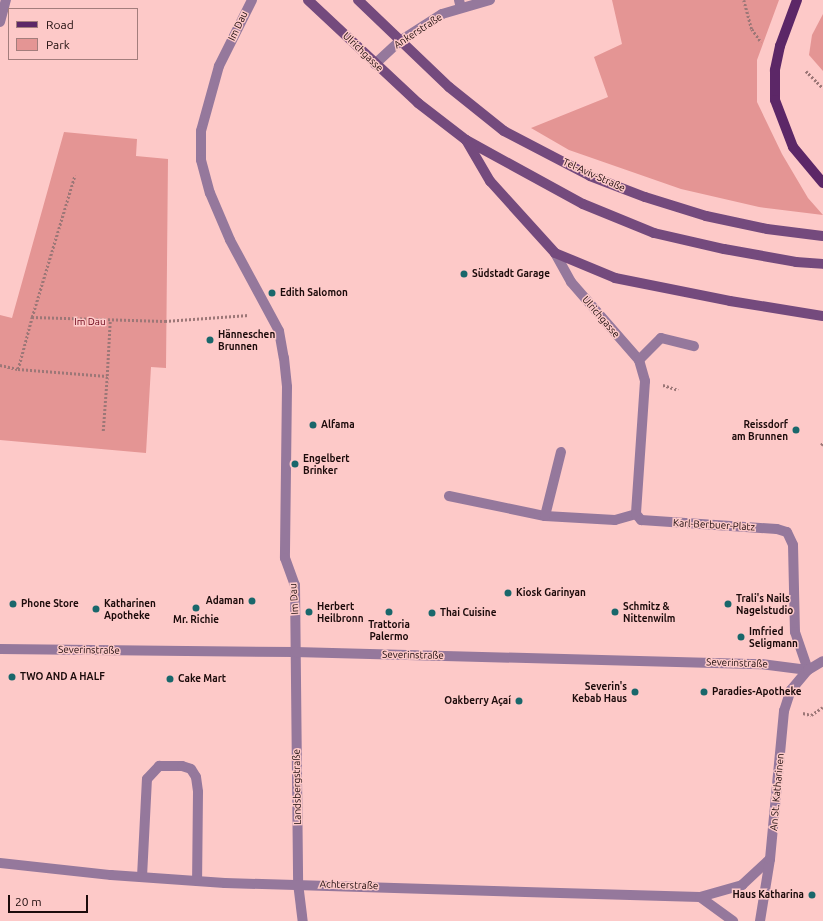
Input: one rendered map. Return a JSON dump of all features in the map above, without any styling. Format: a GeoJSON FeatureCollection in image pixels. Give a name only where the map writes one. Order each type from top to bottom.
{"type":"FeatureCollection","features":[{"type":"Feature","properties":{"kind":"main road","name":"Ulrichgasse"},"geometry":{"type":"LineString","coordinates":[[308,0],[418,103],[466,140]]}},
{"type":"Feature","properties":{"kind":"main road"},"geometry":{"type":"LineString","coordinates":[[358,0],[400,41]]}},
{"type":"Feature","properties":{"kind":"main road"},"geometry":{"type":"LineString","coordinates":[[797,0],[780,46],[775,70],[775,100],[792,147],[823,183]]}},
{"type":"Feature","properties":{"kind":"main road","name":"Tel-Aviv-Straße"},"geometry":{"type":"LineString","coordinates":[[400,41],[449,87],[504,131],[590,176],[645,197],[706,216],[767,229],[823,236]]}},
{"type":"Feature","properties":{"kind":"main road"},"geometry":{"type":"LineString","coordinates":[[466,140],[490,181],[555,253],[615,278],[723,299],[823,316]]}},
{"type":"Feature","properties":{"kind":"main road"},"geometry":{"type":"LineString","coordinates":[[466,140],[583,204],[654,233],[739,252],[823,264]]}},
{"type":"Feature","properties":{"kind":"street"},"geometry":{"type":"LineString","coordinates":[[0,22],[6,0]]}},
{"type":"Feature","properties":{"kind":"street","name":"Im Dau"},"geometry":{"type":"LineString","coordinates":[[252,0],[219,66],[201,131],[201,160],[210,193],[230,240],[279,331],[287,387],[285,558],[295,586],[295,652]]}},
{"type":"Feature","properties":{"kind":"street","name":"Ankerstraße"},"geometry":{"type":"LineString","coordinates":[[375,64],[400,41],[442,14],[460,4],[490,0]]}},
{"type":"Feature","properties":{"kind":"street","name":"Ulrichgasse"},"geometry":{"type":"LineString","coordinates":[[555,253],[571,282],[638,360],[645,381],[636,514]]}},
{"type":"Feature","properties":{"kind":"street"},"geometry":{"type":"LineString","coordinates":[[638,360],[661,338],[694,346]]}},
{"type":"Feature","properties":{"kind":"street"},"geometry":{"type":"LineString","coordinates":[[545,516],[561,452]]}},
{"type":"Feature","properties":{"kind":"street"},"geometry":{"type":"LineString","coordinates":[[449,496],[545,516],[615,520],[636,514]]}},
{"type":"Feature","properties":{"kind":"street","name":"Karl-Berbuer-Platz"},"geometry":{"type":"LineString","coordinates":[[636,514],[641,520],[778,529],[787,532],[793,545],[796,632],[808,670]]}},
{"type":"Feature","properties":{"kind":"street","name":"Severinstraße"},"geometry":{"type":"LineString","coordinates":[[0,649],[295,652],[761,664],[808,670]]}},
{"type":"Feature","properties":{"kind":"street","name":"Landsbergstraße"},"geometry":{"type":"LineString","coordinates":[[295,652],[298,883],[303,921]]}},
{"type":"Feature","properties":{"kind":"street"},"geometry":{"type":"LineString","coordinates":[[808,670],[823,661]]}},
{"type":"Feature","properties":{"kind":"street","name":"An St. Katharinen"},"geometry":{"type":"LineString","coordinates":[[760,921],[770,859],[784,711],[791,690],[808,670]]}},
{"type":"Feature","properties":{"kind":"street"},"geometry":{"type":"LineString","coordinates":[[142,877],[146,779],[159,766],[182,766],[191,769],[196,777],[198,792],[197,881]]}},
{"type":"Feature","properties":{"kind":"street","name":"Achterstraße"},"geometry":{"type":"LineString","coordinates":[[0,863],[197,881],[298,883],[700,897],[742,885],[770,859]]}},
{"type":"Feature","properties":{"kind":"street"},"geometry":{"type":"LineString","coordinates":[[700,897],[733,921]]}},
{"type":"Feature","properties":{"kind":"path"},"geometry":{"type":"LineString","coordinates":[[744,0],[752,29],[764,46]]}},
{"type":"Feature","properties":{"kind":"path"},"geometry":{"type":"LineString","coordinates":[[806,71],[823,88]]}},
{"type":"Feature","properties":{"kind":"path"},"geometry":{"type":"LineString","coordinates":[[18,370],[32,317],[75,175]]}},
{"type":"Feature","properties":{"kind":"path"},"geometry":{"type":"LineString","coordinates":[[32,317],[165,321],[239,317],[268,310]]}},
{"type":"Feature","properties":{"kind":"path"},"geometry":{"type":"LineString","coordinates":[[103,431],[110,320]]}},
{"type":"Feature","properties":{"kind":"path"},"geometry":{"type":"LineString","coordinates":[[0,365],[18,370],[107,376]]}},
{"type":"Feature","properties":{"kind":"path"},"geometry":{"type":"LineString","coordinates":[[811,715],[823,707]]}},
{"type":"Feature","properties":{"kind":"green space"},"geometry":{"type":"Polygon","coordinates":[[[612,0],[779,0],[757,60],[757,102],[782,154],[808,198],[823,215],[759,207],[681,189],[569,150],[531,128],[608,97],[594,57],[622,44],[612,0]]]}},
{"type":"Feature","properties":{"kind":"green space"},"geometry":{"type":"Polygon","coordinates":[[[823,14],[823,71],[809,55],[812,35],[823,14]]]}},
{"type":"Feature","properties":{"kind":"green space","name":"Im Dau"},"geometry":{"type":"Polygon","coordinates":[[[64,132],[137,139],[136,156],[168,159],[166,368],[151,367],[146,453],[0,440],[0,315],[12,318],[64,132]]]}},
{"type":"Feature","properties":{"kind":"place","name":"Südstadt Garage"},"geometry":{"type":"Point","coordinates":[464,274]}},
{"type":"Feature","properties":{"kind":"place","name":"Edith Salomon"},"geometry":{"type":"Point","coordinates":[272,293]}},
{"type":"Feature","properties":{"kind":"place","name":"Hänneschen Brunnen"},"geometry":{"type":"Point","coordinates":[210,340]}},
{"type":"Feature","properties":{"kind":"place","name":"Alfama"},"geometry":{"type":"Point","coordinates":[313,425]}},
{"type":"Feature","properties":{"kind":"place","name":"Reissdorf am Brunnen"},"geometry":{"type":"Point","coordinates":[796,430]}},
{"type":"Feature","properties":{"kind":"place","name":"Engelbert Brinker"},"geometry":{"type":"Point","coordinates":[295,464]}},
{"type":"Feature","properties":{"kind":"place","name":"Kiosk Garinyan"},"geometry":{"type":"Point","coordinates":[508,593]}},
{"type":"Feature","properties":{"kind":"place","name":"Adaman"},"geometry":{"type":"Point","coordinates":[252,601]}},
{"type":"Feature","properties":{"kind":"place","name":"Phone Store"},"geometry":{"type":"Point","coordinates":[13,604]}},
{"type":"Feature","properties":{"kind":"place","name":"Trali's Nails Nagelstudio"},"geometry":{"type":"Point","coordinates":[728,604]}},
{"type":"Feature","properties":{"kind":"place","name":"Mr. Richie"},"geometry":{"type":"Point","coordinates":[196,608]}},
{"type":"Feature","properties":{"kind":"place","name":"Katharinen Apotheke"},"geometry":{"type":"Point","coordinates":[96,609]}},
{"type":"Feature","properties":{"kind":"place","name":"Herbert Heilbronn"},"geometry":{"type":"Point","coordinates":[309,612]}},
{"type":"Feature","properties":{"kind":"place","name":"Trattoria Palermo"},"geometry":{"type":"Point","coordinates":[389,612]}},
{"type":"Feature","properties":{"kind":"place","name":"Schmitz & Nittenwilm"},"geometry":{"type":"Point","coordinates":[615,612]}},
{"type":"Feature","properties":{"kind":"place","name":"Thai Cuisine"},"geometry":{"type":"Point","coordinates":[432,613]}},
{"type":"Feature","properties":{"kind":"place","name":"Imfried Seligmann"},"geometry":{"type":"Point","coordinates":[741,637]}},
{"type":"Feature","properties":{"kind":"place","name":"TWO AND A HALF"},"geometry":{"type":"Point","coordinates":[12,677]}},
{"type":"Feature","properties":{"kind":"place","name":"Cake Mart"},"geometry":{"type":"Point","coordinates":[170,679]}},
{"type":"Feature","properties":{"kind":"place","name":"Severin's Kebab Haus"},"geometry":{"type":"Point","coordinates":[635,692]}},
{"type":"Feature","properties":{"kind":"place","name":"Paradies-Apotheke"},"geometry":{"type":"Point","coordinates":[704,692]}},
{"type":"Feature","properties":{"kind":"place","name":"Oakberry Açaí"},"geometry":{"type":"Point","coordinates":[519,701]}},
{"type":"Feature","properties":{"kind":"place","name":"Haus Katharina"},"geometry":{"type":"Point","coordinates":[812,895]}}]}
